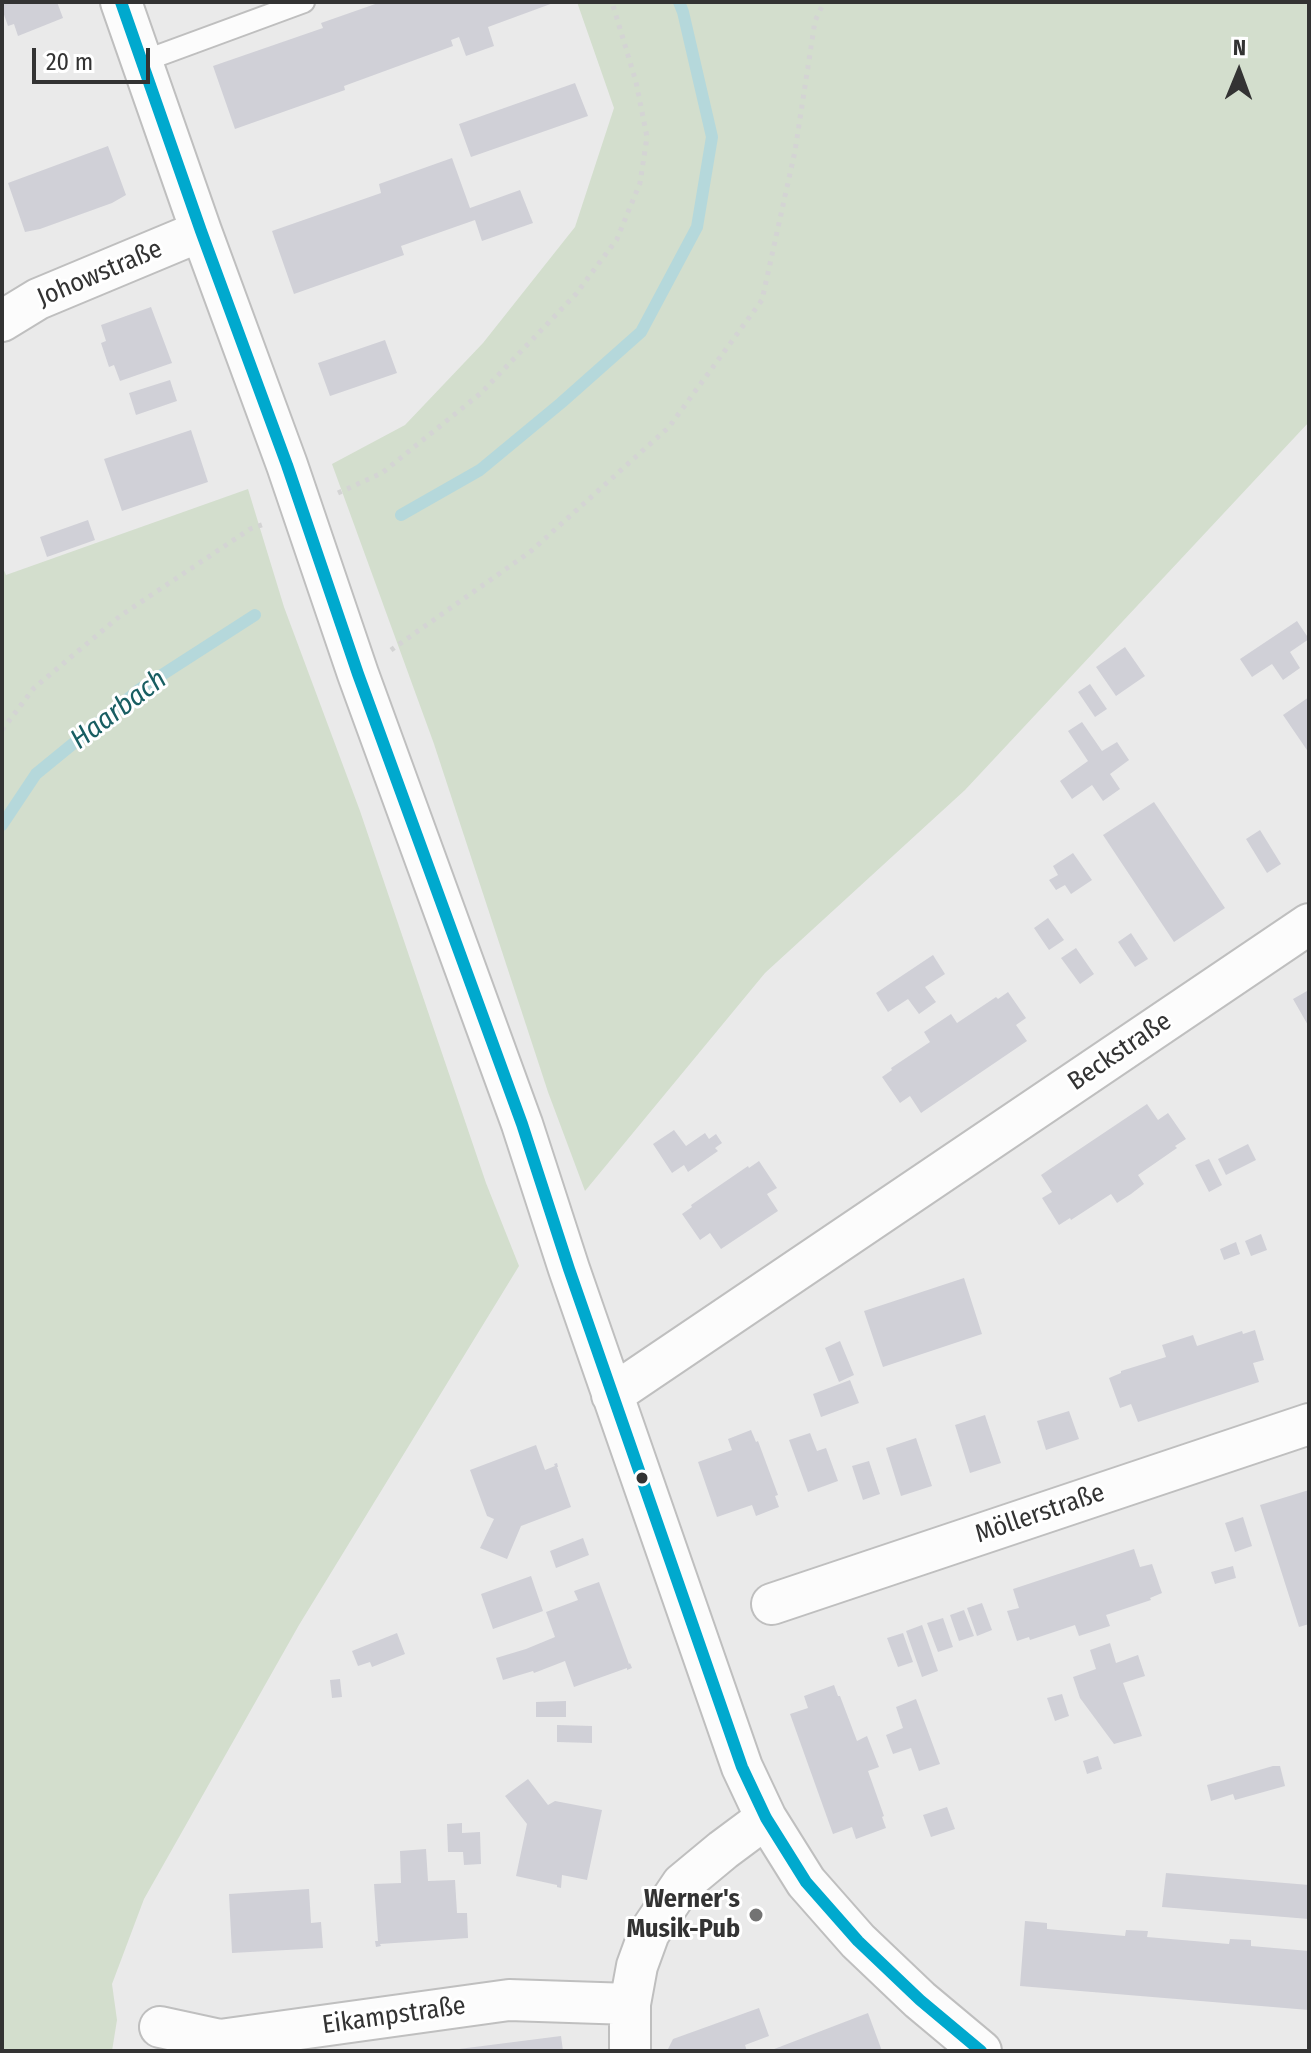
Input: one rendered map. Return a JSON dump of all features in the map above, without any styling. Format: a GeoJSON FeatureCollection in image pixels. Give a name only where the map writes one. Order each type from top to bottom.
{"type":"FeatureCollection","features":[{"type":"Feature","properties":{"kind":"street"},"geometry":{"type":"LineString","coordinates":[[121,2],[287,465],[358,674],[522,1124],[612,1395],[742,1767],[766,1818],[806,1882],[858,1941],[920,2000],[981,2051]]}},
{"type":"Feature","properties":{"kind":"street","name":"Johowstraße"},"geometry":{"type":"LineString","coordinates":[[2,321],[38,299],[201,231]]}},
{"type":"Feature","properties":{"kind":"street","name":"Beckstraße"},"geometry":{"type":"LineString","coordinates":[[612,1395],[1309,924]]}},
{"type":"Feature","properties":{"kind":"street","name":"Möllerstraße"},"geometry":{"type":"LineString","coordinates":[[772,1604],[1309,1424]]}},
{"type":"Feature","properties":{"kind":"street"},"geometry":{"type":"LineString","coordinates":[[630,2051],[630,2004],[637,1966],[649,1933],[682,1884],[766,1818]]}},
{"type":"Feature","properties":{"kind":"street","name":"Eikampstraße"},"geometry":{"type":"LineString","coordinates":[[160,2027],[220,2040],[509,2000],[630,2004]]}},
{"type":"Feature","properties":{"kind":"lane"},"geometry":{"type":"LineString","coordinates":[[141,62],[304,2]]}},
{"type":"Feature","properties":{"kind":"path"},"geometry":{"type":"LineString","coordinates":[[2,730],[34,688],[120,616],[250,529],[301,510],[382,473],[481,393],[576,294],[617,239],[640,183],[647,137],[636,82],[612,2]]}},
{"type":"Feature","properties":{"kind":"path"},"geometry":{"type":"LineString","coordinates":[[358,674],[530,552],[669,427],[762,300],[795,151],[815,21],[824,2]]}},
{"type":"Feature","properties":{"kind":"green space"},"geometry":{"type":"Polygon","coordinates":[[[577,2],[1309,2],[1309,422],[965,790],[765,973],[585,1191],[548,1092],[434,744],[332,464],[405,425],[483,343],[575,227],[614,108],[577,2]]]}},
{"type":"Feature","properties":{"kind":"green space"},"geometry":{"type":"Polygon","coordinates":[[[248,489],[284,607],[360,811],[486,1183],[519,1266],[299,1625],[144,1899],[112,1984],[117,2020],[112,2051],[2,2051],[2,566],[6,575],[248,489]]]}},
{"type":"Feature","properties":{"kind":"building"},"geometry":{"type":"Polygon","coordinates":[[[2,2],[57,2],[63,18],[18,36],[14,24],[8,26],[2,2]]]}},
{"type":"Feature","properties":{"kind":"building"},"geometry":{"type":"Polygon","coordinates":[[[381,2],[556,2],[488,27],[494,46],[466,56],[459,37],[451,40],[453,46],[344,86],[345,90],[235,129],[213,66],[323,28],[321,23],[381,2]]]}},
{"type":"Feature","properties":{"kind":"building"},"geometry":{"type":"Polygon","coordinates":[[[575,83],[588,116],[471,157],[459,124],[575,83]]]}},
{"type":"Feature","properties":{"kind":"building"},"geometry":{"type":"Polygon","coordinates":[[[108,146],[126,195],[112,203],[25,232],[8,183],[108,146]]]}},
{"type":"Feature","properties":{"kind":"building"},"geometry":{"type":"Polygon","coordinates":[[[452,158],[470,208],[520,190],[533,223],[482,241],[475,220],[401,246],[404,255],[294,294],[272,231],[381,193],[379,184],[452,158]]]}},
{"type":"Feature","properties":{"kind":"building"},"geometry":{"type":"Polygon","coordinates":[[[151,307],[172,363],[120,381],[114,365],[109,367],[101,343],[106,341],[101,325],[151,307]]]}},
{"type":"Feature","properties":{"kind":"building"},"geometry":{"type":"Polygon","coordinates":[[[385,340],[397,373],[330,396],[318,363],[385,340]]]}},
{"type":"Feature","properties":{"kind":"building"},"geometry":{"type":"Polygon","coordinates":[[[170,380],[177,401],[136,415],[129,393],[170,380]]]}},
{"type":"Feature","properties":{"kind":"building"},"geometry":{"type":"Polygon","coordinates":[[[191,430],[208,482],[122,511],[104,459],[191,430]]]}},
{"type":"Feature","properties":{"kind":"building"},"geometry":{"type":"Polygon","coordinates":[[[88,520],[95,540],[47,557],[40,537],[88,520]]]}},
{"type":"Feature","properties":{"kind":"building"},"geometry":{"type":"Polygon","coordinates":[[[1297,621],[1309,639],[1290,652],[1300,668],[1283,680],[1272,664],[1252,677],[1240,659],[1297,621]]]}},
{"type":"Feature","properties":{"kind":"building"},"geometry":{"type":"Polygon","coordinates":[[[1125,647],[1145,676],[1116,696],[1096,667],[1125,647]]]}},
{"type":"Feature","properties":{"kind":"building"},"geometry":{"type":"Polygon","coordinates":[[[1090,684],[1107,709],[1095,717],[1078,692],[1090,684]]]}},
{"type":"Feature","properties":{"kind":"building"},"geometry":{"type":"Polygon","coordinates":[[[1309,697],[1309,753],[1283,715],[1309,697]]]}},
{"type":"Feature","properties":{"kind":"building"},"geometry":{"type":"Polygon","coordinates":[[[1082,722],[1102,751],[1117,742],[1129,760],[1110,774],[1120,789],[1103,801],[1092,785],[1072,799],[1060,781],[1088,761],[1068,731],[1082,722]]]}},
{"type":"Feature","properties":{"kind":"building"},"geometry":{"type":"Polygon","coordinates":[[[1154,802],[1225,908],[1174,942],[1103,835],[1154,802]]]}},
{"type":"Feature","properties":{"kind":"building"},"geometry":{"type":"Polygon","coordinates":[[[1260,830],[1281,864],[1267,873],[1246,839],[1260,830]]]}},
{"type":"Feature","properties":{"kind":"building"},"geometry":{"type":"Polygon","coordinates":[[[1073,853],[1092,880],[1071,894],[1065,885],[1056,890],[1049,880],[1058,875],[1053,866],[1073,853]]]}},
{"type":"Feature","properties":{"kind":"building"},"geometry":{"type":"Polygon","coordinates":[[[1048,918],[1064,940],[1049,950],[1034,928],[1048,918]]]}},
{"type":"Feature","properties":{"kind":"building"},"geometry":{"type":"Polygon","coordinates":[[[1131,933],[1148,959],[1135,967],[1118,942],[1131,933]]]}},
{"type":"Feature","properties":{"kind":"building"},"geometry":{"type":"Polygon","coordinates":[[[1076,948],[1094,974],[1080,984],[1061,958],[1076,948]]]}},
{"type":"Feature","properties":{"kind":"building"},"geometry":{"type":"Polygon","coordinates":[[[933,955],[945,974],[925,987],[936,1002],[919,1014],[908,999],[888,1012],[876,993],[933,955]]]}},
{"type":"Feature","properties":{"kind":"building"},"geometry":{"type":"Polygon","coordinates":[[[1307,991],[1309,995],[1309,1027],[1293,999],[1307,991]]]}},
{"type":"Feature","properties":{"kind":"building"},"geometry":{"type":"Polygon","coordinates":[[[1008,992],[1026,1018],[1016,1025],[1027,1041],[921,1113],[910,1096],[900,1103],[882,1077],[930,1042],[924,1032],[951,1014],[957,1023],[1008,992]]]}},
{"type":"Feature","properties":{"kind":"building"},"geometry":{"type":"Polygon","coordinates":[[[1147,1104],[1158,1120],[1168,1113],[1186,1139],[1138,1175],[1144,1184],[1131,1194],[1117,1203],[1111,1194],[1059,1225],[1042,1198],[1052,1192],[1041,1175],[1147,1104]]]}},
{"type":"Feature","properties":{"kind":"building"},"geometry":{"type":"Polygon","coordinates":[[[674,1130],[686,1146],[705,1133],[709,1139],[716,1134],[722,1143],[715,1148],[718,1151],[688,1172],[684,1165],[672,1173],[653,1144],[674,1130]]]}},
{"type":"Feature","properties":{"kind":"building"},"geometry":{"type":"Polygon","coordinates":[[[1248,1144],[1256,1160],[1226,1175],[1218,1159],[1248,1144]]]}},
{"type":"Feature","properties":{"kind":"building"},"geometry":{"type":"Polygon","coordinates":[[[1209,1159],[1222,1185],[1209,1192],[1195,1165],[1209,1159]]]}},
{"type":"Feature","properties":{"kind":"building"},"geometry":{"type":"Polygon","coordinates":[[[759,1161],[777,1188],[767,1194],[778,1211],[721,1249],[710,1233],[700,1240],[682,1214],[759,1161]]]}},
{"type":"Feature","properties":{"kind":"building"},"geometry":{"type":"Polygon","coordinates":[[[1261,1234],[1267,1250],[1251,1256],[1245,1241],[1261,1234]]]}},
{"type":"Feature","properties":{"kind":"building"},"geometry":{"type":"Polygon","coordinates":[[[1236,1242],[1240,1254],[1224,1260],[1220,1249],[1236,1242]]]}},
{"type":"Feature","properties":{"kind":"building"},"geometry":{"type":"Polygon","coordinates":[[[964,1278],[982,1334],[883,1367],[864,1311],[964,1278]]]}},
{"type":"Feature","properties":{"kind":"building"},"geometry":{"type":"Polygon","coordinates":[[[1255,1330],[1264,1360],[1253,1363],[1259,1382],[1138,1422],[1131,1404],[1120,1408],[1109,1378],[1121,1371],[1166,1357],[1162,1345],[1193,1335],[1197,1346],[1242,1331],[1243,1334],[1255,1330]]]}},
{"type":"Feature","properties":{"kind":"building"},"geometry":{"type":"Polygon","coordinates":[[[840,1341],[854,1375],[839,1382],[825,1348],[840,1341]]]}},
{"type":"Feature","properties":{"kind":"building"},"geometry":{"type":"Polygon","coordinates":[[[850,1380],[859,1403],[821,1417],[813,1394],[850,1380]]]}},
{"type":"Feature","properties":{"kind":"building"},"geometry":{"type":"Polygon","coordinates":[[[1069,1411],[1079,1439],[1046,1450],[1037,1421],[1069,1411]]]}},
{"type":"Feature","properties":{"kind":"building"},"geometry":{"type":"Polygon","coordinates":[[[985,1415],[1001,1463],[970,1473],[955,1425],[985,1415]]]}},
{"type":"Feature","properties":{"kind":"building"},"geometry":{"type":"Polygon","coordinates":[[[751,1430],[778,1495],[775,1496],[779,1507],[756,1516],[752,1505],[717,1517],[698,1462],[732,1450],[728,1439],[751,1430]]]}},
{"type":"Feature","properties":{"kind":"building"},"geometry":{"type":"Polygon","coordinates":[[[810,1433],[817,1451],[826,1448],[838,1481],[808,1492],[789,1440],[810,1433]]]}},
{"type":"Feature","properties":{"kind":"building"},"geometry":{"type":"Polygon","coordinates":[[[916,1438],[932,1486],[901,1496],[886,1448],[916,1438]]]}},
{"type":"Feature","properties":{"kind":"building"},"geometry":{"type":"Polygon","coordinates":[[[536,1445],[545,1470],[557,1463],[571,1507],[521,1526],[507,1559],[480,1548],[494,1519],[487,1516],[470,1470],[536,1445]]]}},
{"type":"Feature","properties":{"kind":"building"},"geometry":{"type":"Polygon","coordinates":[[[869,1461],[880,1494],[863,1500],[852,1466],[869,1461]]]}},
{"type":"Feature","properties":{"kind":"building"},"geometry":{"type":"Polygon","coordinates":[[[1309,1490],[1309,1624],[1299,1627],[1260,1505],[1309,1490]]]}},
{"type":"Feature","properties":{"kind":"building"},"geometry":{"type":"Polygon","coordinates":[[[1243,1517],[1252,1546],[1235,1552],[1225,1523],[1243,1517]]]}},
{"type":"Feature","properties":{"kind":"building"},"geometry":{"type":"Polygon","coordinates":[[[583,1538],[589,1555],[556,1568],[550,1551],[583,1538]]]}},
{"type":"Feature","properties":{"kind":"building"},"geometry":{"type":"Polygon","coordinates":[[[1134,1549],[1140,1567],[1152,1564],[1162,1593],[1151,1600],[1106,1615],[1110,1626],[1079,1636],[1075,1625],[1030,1640],[1029,1637],[1017,1641],[1007,1611],[1019,1608],[1013,1589],[1134,1549]]]}},
{"type":"Feature","properties":{"kind":"building"},"geometry":{"type":"Polygon","coordinates":[[[1233,1566],[1236,1578],[1215,1584],[1211,1572],[1233,1566]]]}},
{"type":"Feature","properties":{"kind":"building"},"geometry":{"type":"Polygon","coordinates":[[[531,1576],[543,1611],[493,1629],[481,1594],[531,1576]]]}},
{"type":"Feature","properties":{"kind":"building"},"geometry":{"type":"Polygon","coordinates":[[[599,1582],[632,1668],[574,1687],[565,1661],[503,1680],[496,1658],[555,1637],[546,1612],[578,1600],[574,1591],[599,1582]]]}},
{"type":"Feature","properties":{"kind":"building"},"geometry":{"type":"Polygon","coordinates":[[[982,1603],[992,1630],[977,1636],[967,1608],[982,1603]]]}},
{"type":"Feature","properties":{"kind":"building"},"geometry":{"type":"Polygon","coordinates":[[[964,1610],[974,1636],[959,1641],[950,1615],[964,1610]]]}},
{"type":"Feature","properties":{"kind":"building"},"geometry":{"type":"Polygon","coordinates":[[[943,1618],[953,1647],[938,1652],[927,1623],[943,1618]]]}},
{"type":"Feature","properties":{"kind":"building"},"geometry":{"type":"Polygon","coordinates":[[[922,1625],[938,1671],[922,1677],[906,1631],[922,1625]]]}},
{"type":"Feature","properties":{"kind":"building"},"geometry":{"type":"Polygon","coordinates":[[[397,1633],[405,1654],[372,1667],[370,1662],[358,1666],[352,1651],[397,1633]]]}},
{"type":"Feature","properties":{"kind":"building"},"geometry":{"type":"Polygon","coordinates":[[[903,1633],[913,1662],[898,1667],[887,1638],[903,1633]]]}},
{"type":"Feature","properties":{"kind":"building"},"geometry":{"type":"Polygon","coordinates":[[[1110,1643],[1116,1663],[1138,1655],[1145,1676],[1123,1683],[1142,1736],[1114,1744],[1080,1698],[1073,1677],[1096,1669],[1090,1650],[1110,1643]]]}},
{"type":"Feature","properties":{"kind":"building"},"geometry":{"type":"Polygon","coordinates":[[[340,1679],[342,1697],[332,1698],[330,1680],[340,1679]]]}},
{"type":"Feature","properties":{"kind":"building"},"geometry":{"type":"Polygon","coordinates":[[[834,1685],[857,1741],[867,1736],[879,1767],[868,1771],[886,1828],[856,1839],[852,1827],[833,1834],[790,1714],[808,1708],[804,1696],[834,1685]]]}},
{"type":"Feature","properties":{"kind":"building"},"geometry":{"type":"Polygon","coordinates":[[[1062,1694],[1069,1716],[1055,1721],[1047,1698],[1062,1694]]]}},
{"type":"Feature","properties":{"kind":"building"},"geometry":{"type":"Polygon","coordinates":[[[916,1699],[940,1764],[919,1771],[911,1748],[893,1754],[886,1735],[903,1728],[896,1707],[916,1699]]]}},
{"type":"Feature","properties":{"kind":"building"},"geometry":{"type":"Polygon","coordinates":[[[566,1701],[566,1717],[536,1717],[536,1702],[566,1701]]]}},
{"type":"Feature","properties":{"kind":"building"},"geometry":{"type":"Polygon","coordinates":[[[557,1725],[592,1726],[592,1743],[557,1742],[557,1725]]]}},
{"type":"Feature","properties":{"kind":"building"},"geometry":{"type":"Polygon","coordinates":[[[1098,1756],[1102,1769],[1087,1774],[1083,1761],[1098,1756]]]}},
{"type":"Feature","properties":{"kind":"building"},"geometry":{"type":"Polygon","coordinates":[[[1280,1766],[1285,1786],[1235,1800],[1233,1794],[1211,1801],[1207,1785],[1280,1766]]]}},
{"type":"Feature","properties":{"kind":"building"},"geometry":{"type":"Polygon","coordinates":[[[528,1779],[548,1805],[555,1801],[602,1810],[587,1880],[562,1875],[561,1888],[516,1876],[527,1824],[505,1796],[528,1779]]]}},
{"type":"Feature","properties":{"kind":"building"},"geometry":{"type":"Polygon","coordinates":[[[947,1807],[955,1829],[931,1837],[923,1815],[947,1807]]]}},
{"type":"Feature","properties":{"kind":"building"},"geometry":{"type":"Polygon","coordinates":[[[462,1823],[462,1833],[480,1832],[481,1864],[464,1865],[463,1852],[448,1852],[447,1824],[462,1823]]]}},
{"type":"Feature","properties":{"kind":"building"},"geometry":{"type":"Polygon","coordinates":[[[426,1849],[428,1881],[455,1880],[457,1913],[467,1913],[468,1938],[380,1944],[376,1947],[374,1884],[401,1883],[400,1851],[426,1849]]]}},
{"type":"Feature","properties":{"kind":"building"},"geometry":{"type":"Polygon","coordinates":[[[1166,1873],[1309,1885],[1309,1919],[1162,1907],[1166,1873]]]}},
{"type":"Feature","properties":{"kind":"building"},"geometry":{"type":"Polygon","coordinates":[[[309,1889],[311,1923],[321,1922],[323,1948],[232,1953],[229,1894],[309,1889]]]}},
{"type":"Feature","properties":{"kind":"building"},"geometry":{"type":"Polygon","coordinates":[[[1025,1921],[1047,1923],[1047,1929],[1125,1936],[1126,1930],[1148,1931],[1147,1937],[1229,1944],[1230,1939],[1251,1940],[1251,1946],[1309,1951],[1309,2010],[1020,1986],[1025,1921]]]}},
{"type":"Feature","properties":{"kind":"building"},"geometry":{"type":"Polygon","coordinates":[[[759,2008],[769,2036],[745,2045],[747,2051],[667,2051],[673,2039],[759,2008]]]}},
{"type":"Feature","properties":{"kind":"building"},"geometry":{"type":"Polygon","coordinates":[[[868,2013],[882,2051],[769,2051],[868,2013]]]}},
{"type":"Feature","properties":{"kind":"building"},"geometry":{"type":"Polygon","coordinates":[[[561,2036],[563,2051],[459,2051],[459,2049],[561,2036]]]}},
{"type":"Feature","properties":{"kind":"waterway"},"geometry":{"type":"LineString","coordinates":[[401,515],[480,470],[641,332],[697,227],[712,137],[679,2]]}},
{"type":"Feature","properties":{"kind":"waterway","name":"Haarbach"},"geometry":{"type":"LineString","coordinates":[[2,825],[36,774],[140,689],[255,615]]}},
{"type":"Feature","properties":{"kind":"transit line"},"geometry":{"type":"LineString","coordinates":[[121,2],[287,465],[358,674],[522,1124],[569,1269],[742,1767],[766,1818],[806,1882],[858,1941],[920,2000],[981,2051]]}},
{"type":"Feature","properties":{"kind":"place","name":"Werner's Musik-Pub"},"geometry":{"type":"Point","coordinates":[756,1915]}}]}
